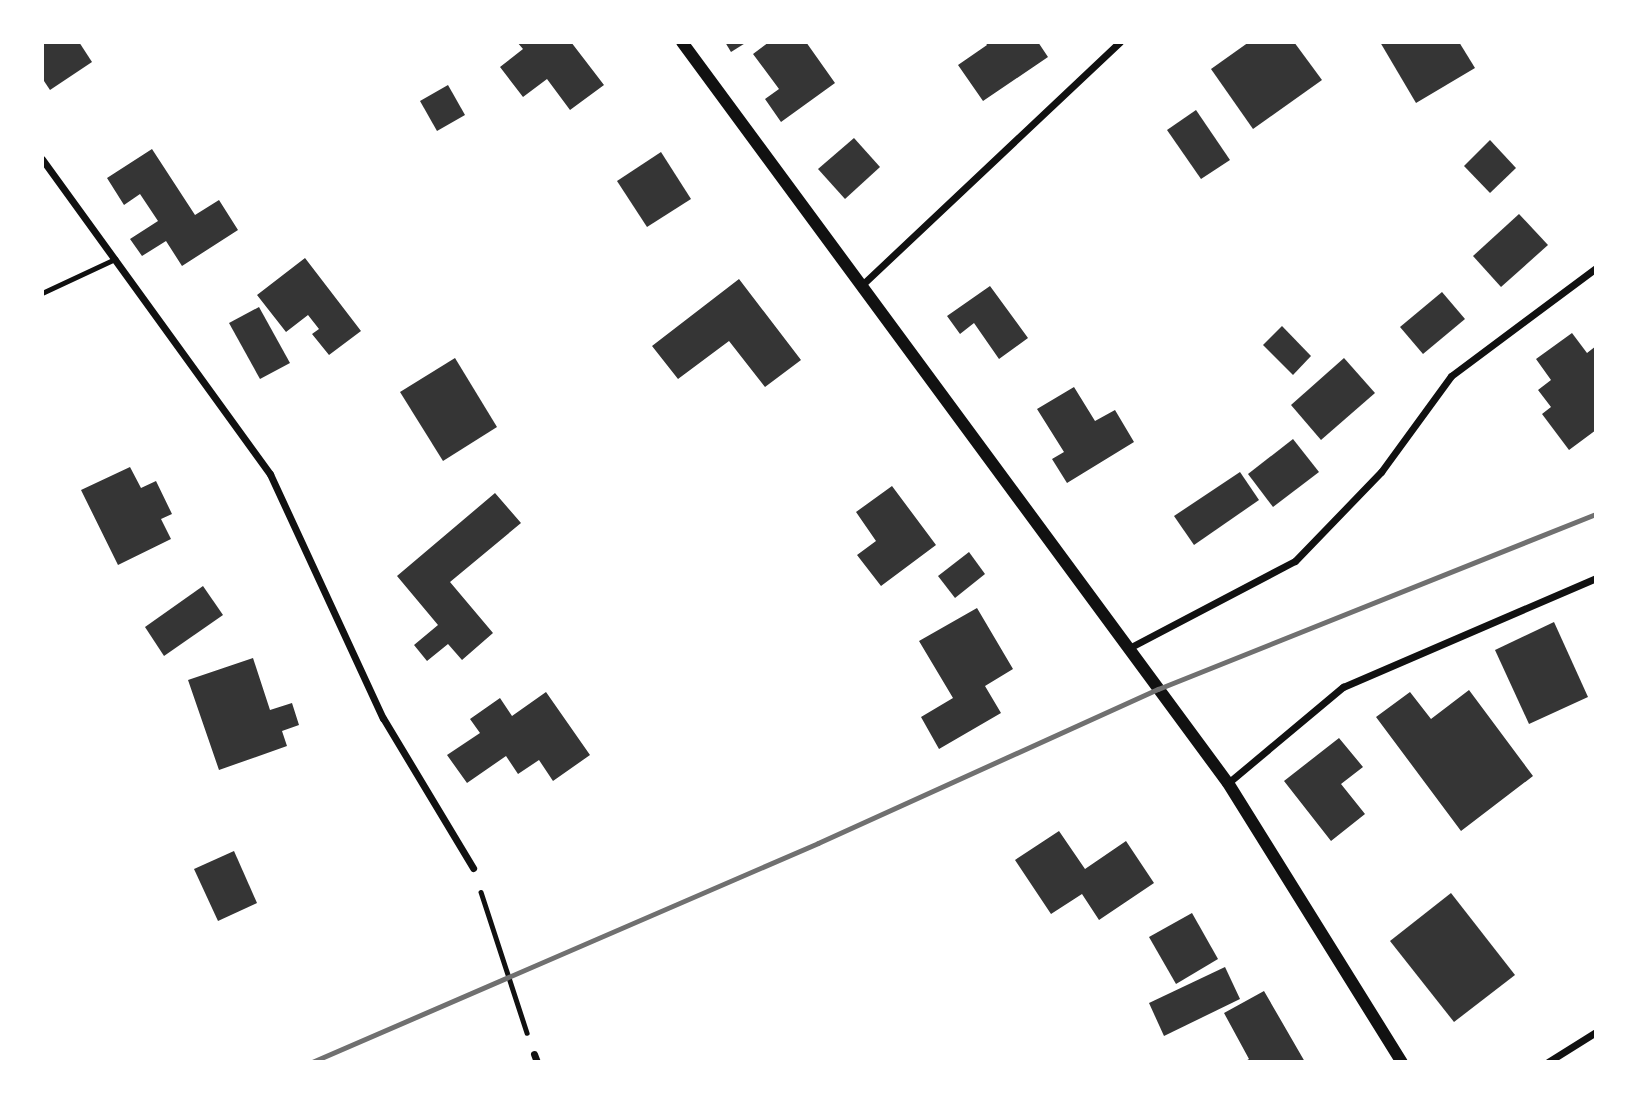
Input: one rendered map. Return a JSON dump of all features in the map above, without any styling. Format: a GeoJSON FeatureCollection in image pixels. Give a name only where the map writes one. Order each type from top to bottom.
{"type":"FeatureCollection","features":[{"type":"Feature","properties":{"kind":"street"},"geometry":{"type":"LineString","coordinates":[[682,42],[1132,647],[1228,783],[1402,1062]]}},
{"type":"Feature","properties":{"kind":"street"},"geometry":{"type":"LineString","coordinates":[[863,284],[1120,42]]}},
{"type":"Feature","properties":{"kind":"street"},"geometry":{"type":"LineString","coordinates":[[42,159],[270,474],[383,718],[473,868]]}},
{"type":"Feature","properties":{"kind":"street"},"geometry":{"type":"LineString","coordinates":[[1132,647],[1295,561],[1381,472],[1451,376],[1596,268]]}},
{"type":"Feature","properties":{"kind":"street"},"geometry":{"type":"LineString","coordinates":[[1228,783],[1343,687],[1596,578]]}},
{"type":"Feature","properties":{"kind":"street"},"geometry":{"type":"LineString","coordinates":[[1549,1062],[1596,1032]]}},
{"type":"Feature","properties":{"kind":"lane"},"geometry":{"type":"LineString","coordinates":[[42,293],[116,258]]}},
{"type":"Feature","properties":{"kind":"path"},"geometry":{"type":"LineString","coordinates":[[473,868],[536,1058]]}},
{"type":"Feature","properties":{"kind":"building"},"geometry":{"type":"Polygon","coordinates":[[[42,42],[79,42],[92,62],[50,90],[42,78],[42,42]]]}},
{"type":"Feature","properties":{"kind":"building"},"geometry":{"type":"Polygon","coordinates":[[[517,42],[571,42],[604,85],[570,110],[547,79],[523,97],[500,67],[523,49],[517,42]]]}},
{"type":"Feature","properties":{"kind":"building"},"geometry":{"type":"Polygon","coordinates":[[[725,42],[747,42],[731,52],[725,42]]]}},
{"type":"Feature","properties":{"kind":"building"},"geometry":{"type":"Polygon","coordinates":[[[769,42],[806,42],[835,83],[781,122],[765,99],[779,89],[753,54],[769,42]]]}},
{"type":"Feature","properties":{"kind":"building"},"geometry":{"type":"Polygon","coordinates":[[[985,42],[1038,42],[1048,57],[983,101],[958,65],[987,45],[985,42]]]}},
{"type":"Feature","properties":{"kind":"building"},"geometry":{"type":"Polygon","coordinates":[[[1249,42],[1294,42],[1322,80],[1253,129],[1211,69],[1249,42]]]}},
{"type":"Feature","properties":{"kind":"building"},"geometry":{"type":"Polygon","coordinates":[[[1380,42],[1459,42],[1475,68],[1416,103],[1380,42]]]}},
{"type":"Feature","properties":{"kind":"building"},"geometry":{"type":"Polygon","coordinates":[[[448,85],[465,115],[437,131],[420,101],[448,85]]]}},
{"type":"Feature","properties":{"kind":"building"},"geometry":{"type":"Polygon","coordinates":[[[1196,110],[1230,160],[1201,179],[1167,130],[1196,110]]]}},
{"type":"Feature","properties":{"kind":"building"},"geometry":{"type":"Polygon","coordinates":[[[854,138],[880,167],[845,199],[818,169],[854,138]]]}},
{"type":"Feature","properties":{"kind":"building"},"geometry":{"type":"Polygon","coordinates":[[[1490,140],[1516,168],[1490,193],[1464,166],[1490,140]]]}},
{"type":"Feature","properties":{"kind":"building"},"geometry":{"type":"Polygon","coordinates":[[[152,149],[195,215],[219,200],[238,230],[182,266],[166,241],[142,256],[130,239],[158,221],[140,194],[124,205],[107,178],[152,149]]]}},
{"type":"Feature","properties":{"kind":"building"},"geometry":{"type":"Polygon","coordinates":[[[661,152],[691,199],[647,227],[617,181],[661,152]]]}},
{"type":"Feature","properties":{"kind":"building"},"geometry":{"type":"Polygon","coordinates":[[[1519,214],[1548,245],[1501,287],[1473,256],[1519,214]]]}},
{"type":"Feature","properties":{"kind":"building"},"geometry":{"type":"Polygon","coordinates":[[[305,258],[361,331],[329,355],[312,334],[319,329],[308,315],[286,332],[257,295],[305,258]]]}},
{"type":"Feature","properties":{"kind":"building"},"geometry":{"type":"Polygon","coordinates":[[[739,279],[801,360],[765,387],[729,341],[678,379],[652,346],[739,279]]]}},
{"type":"Feature","properties":{"kind":"building"},"geometry":{"type":"Polygon","coordinates":[[[990,286],[1028,338],[999,359],[974,323],[960,334],[947,316],[990,286]]]}},
{"type":"Feature","properties":{"kind":"building"},"geometry":{"type":"Polygon","coordinates":[[[1442,292],[1465,319],[1423,354],[1400,327],[1442,292]]]}},
{"type":"Feature","properties":{"kind":"building"},"geometry":{"type":"Polygon","coordinates":[[[259,307],[290,363],[260,379],[229,323],[259,307]]]}},
{"type":"Feature","properties":{"kind":"building"},"geometry":{"type":"Polygon","coordinates":[[[1282,326],[1311,356],[1293,375],[1263,345],[1282,326]]]}},
{"type":"Feature","properties":{"kind":"building"},"geometry":{"type":"Polygon","coordinates":[[[1572,333],[1587,353],[1596,346],[1596,430],[1569,450],[1542,414],[1551,407],[1538,390],[1551,380],[1536,359],[1572,333]]]}},
{"type":"Feature","properties":{"kind":"building"},"geometry":{"type":"Polygon","coordinates":[[[455,358],[497,427],[443,461],[400,392],[455,358]]]}},
{"type":"Feature","properties":{"kind":"building"},"geometry":{"type":"Polygon","coordinates":[[[1344,358],[1375,393],[1321,440],[1291,405],[1344,358]]]}},
{"type":"Feature","properties":{"kind":"building"},"geometry":{"type":"Polygon","coordinates":[[[1074,387],[1095,421],[1115,410],[1134,442],[1067,483],[1052,459],[1064,452],[1037,409],[1074,387]]]}},
{"type":"Feature","properties":{"kind":"building"},"geometry":{"type":"Polygon","coordinates":[[[1293,439],[1319,472],[1273,507],[1248,474],[1293,439]]]}},
{"type":"Feature","properties":{"kind":"building"},"geometry":{"type":"Polygon","coordinates":[[[130,467],[141,488],[156,481],[172,514],[161,519],[171,539],[118,565],[81,490],[130,467]]]}},
{"type":"Feature","properties":{"kind":"building"},"geometry":{"type":"Polygon","coordinates":[[[1240,472],[1259,500],[1194,545],[1174,516],[1240,472]]]}},
{"type":"Feature","properties":{"kind":"building"},"geometry":{"type":"Polygon","coordinates":[[[892,486],[936,545],[881,586],[857,555],[876,541],[856,512],[892,486]]]}},
{"type":"Feature","properties":{"kind":"building"},"geometry":{"type":"Polygon","coordinates":[[[495,493],[521,523],[450,582],[493,633],[462,660],[448,644],[427,661],[414,645],[438,625],[397,576],[495,493]]]}},
{"type":"Feature","properties":{"kind":"building"},"geometry":{"type":"Polygon","coordinates":[[[969,552],[985,574],[955,598],[938,576],[969,552]]]}},
{"type":"Feature","properties":{"kind":"building"},"geometry":{"type":"Polygon","coordinates":[[[203,586],[223,615],[164,656],[145,627],[203,586]]]}},
{"type":"Feature","properties":{"kind":"building"},"geometry":{"type":"Polygon","coordinates":[[[977,608],[1013,669],[985,686],[1001,713],[939,749],[921,717],[953,698],[919,641],[977,608]]]}},
{"type":"Feature","properties":{"kind":"building"},"geometry":{"type":"Polygon","coordinates":[[[1554,622],[1588,697],[1529,724],[1495,650],[1554,622]]]}},
{"type":"Feature","properties":{"kind":"building"},"geometry":{"type":"Polygon","coordinates":[[[253,658],[270,710],[292,703],[299,725],[282,731],[287,746],[219,770],[188,680],[253,658]]]}},
{"type":"Feature","properties":{"kind":"building"},"geometry":{"type":"Polygon","coordinates":[[[1469,690],[1533,776],[1461,831],[1376,717],[1410,692],[1431,719],[1469,690]]]}},
{"type":"Feature","properties":{"kind":"building"},"geometry":{"type":"Polygon","coordinates":[[[546,692],[590,755],[553,781],[539,760],[518,774],[506,756],[467,783],[447,755],[480,733],[470,719],[500,698],[512,716],[546,692]]]}},
{"type":"Feature","properties":{"kind":"building"},"geometry":{"type":"Polygon","coordinates":[[[1339,738],[1363,767],[1341,784],[1365,814],[1331,841],[1284,781],[1339,738]]]}},
{"type":"Feature","properties":{"kind":"building"},"geometry":{"type":"Polygon","coordinates":[[[1059,831],[1085,869],[1126,841],[1154,883],[1099,920],[1082,894],[1051,914],[1015,860],[1059,831]]]}},
{"type":"Feature","properties":{"kind":"building"},"geometry":{"type":"Polygon","coordinates":[[[234,851],[257,903],[218,921],[194,869],[234,851]]]}},
{"type":"Feature","properties":{"kind":"building"},"geometry":{"type":"Polygon","coordinates":[[[1451,893],[1515,975],[1454,1022],[1390,941],[1451,893]]]}},
{"type":"Feature","properties":{"kind":"building"},"geometry":{"type":"Polygon","coordinates":[[[1192,913],[1218,959],[1176,984],[1149,937],[1192,913]]]}},
{"type":"Feature","properties":{"kind":"building"},"geometry":{"type":"Polygon","coordinates":[[[1225,967],[1240,999],[1164,1036],[1149,1003],[1225,967]]]}},
{"type":"Feature","properties":{"kind":"building"},"geometry":{"type":"Polygon","coordinates":[[[1264,991],[1305,1062],[1244,1062],[1249,1059],[1224,1013],[1264,991]]]}},
{"type":"Feature","properties":{"kind":"railway"},"geometry":{"type":"LineString","coordinates":[[312,1062],[818,843],[1158,689],[1596,514]]}}]}
